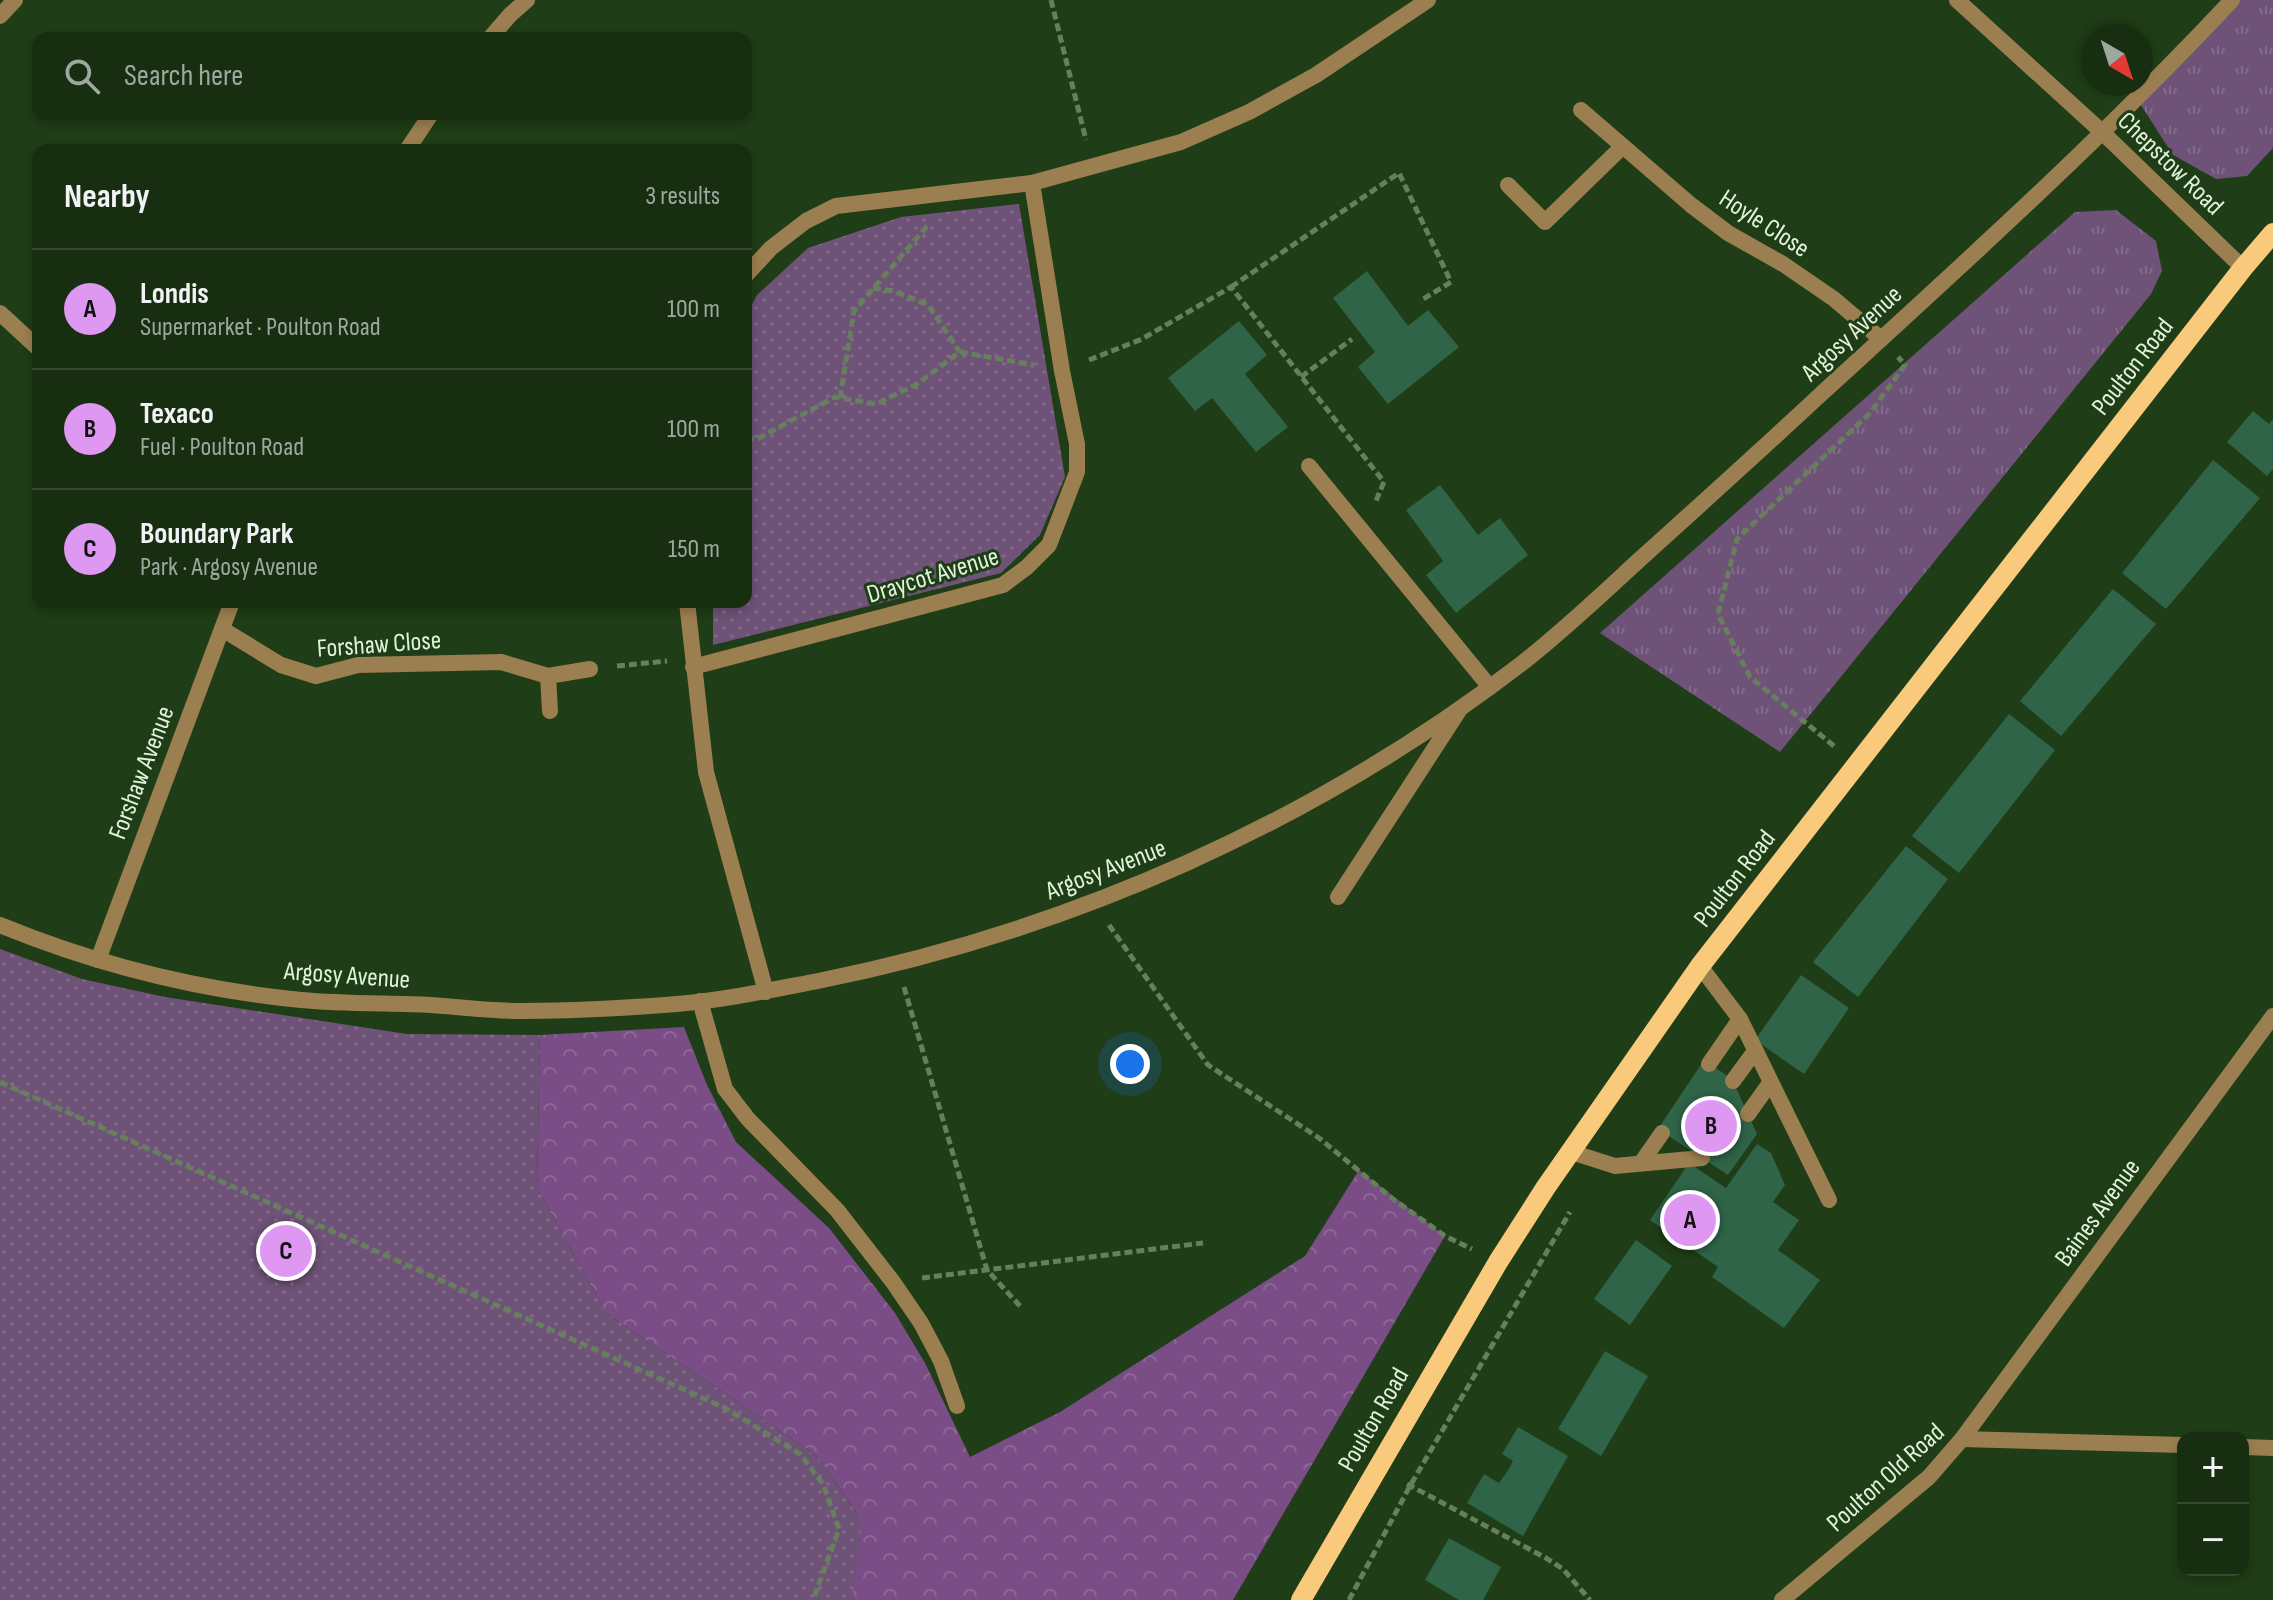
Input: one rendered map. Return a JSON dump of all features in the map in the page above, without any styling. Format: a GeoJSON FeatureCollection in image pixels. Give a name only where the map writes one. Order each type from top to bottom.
{"type":"FeatureCollection","features":[{"type":"Feature","properties":{"kind":"main road","name":"Poulton Road"},"geometry":{"type":"LineString","coordinates":[[1301,1600],[1498,1262],[1700,966],[2273,233]]}},
{"type":"Feature","properties":{"kind":"street"},"geometry":{"type":"LineString","coordinates":[[0,16],[15,0]]}},
{"type":"Feature","properties":{"kind":"street"},"geometry":{"type":"LineString","coordinates":[[495,32],[527,0]]}},
{"type":"Feature","properties":{"kind":"street"},"geometry":{"type":"LineString","coordinates":[[752,269],[771,248],[806,221],[836,206],[1032,183],[1181,142],[1249,112],[1316,75],[1428,0]]}},
{"type":"Feature","properties":{"kind":"street","name":"Chepstow Road"},"geometry":{"type":"LineString","coordinates":[[1957,0],[2102,132],[2243,268]]}},
{"type":"Feature","properties":{"kind":"street","name":"Argosy Avenue"},"geometry":{"type":"LineString","coordinates":[[0,925],[98,960],[176,979],[301,1000],[517,1011],[700,1001],[766,992],[897,963],[1033,923],[1176,870],[1328,793],[1522,663],[1584,611],[1881,339],[2102,132],[2232,0]]}},
{"type":"Feature","properties":{"kind":"street","name":"Hoyle Close"},"geometry":{"type":"LineString","coordinates":[[1581,110],[1716,224],[1834,299],[1881,339]]}},
{"type":"Feature","properties":{"kind":"street"},"geometry":{"type":"LineString","coordinates":[[411,144],[427,120]]}},
{"type":"Feature","properties":{"kind":"street"},"geometry":{"type":"LineString","coordinates":[[1508,185],[1545,222],[1622,147]]}},
{"type":"Feature","properties":{"kind":"street","name":"Draycot Avenue"},"geometry":{"type":"LineString","coordinates":[[693,663],[1003,585],[1049,545],[1077,472],[1077,444],[1032,183]]}},
{"type":"Feature","properties":{"kind":"street"},"geometry":{"type":"LineString","coordinates":[[0,313],[32,342]]}},
{"type":"Feature","properties":{"kind":"street"},"geometry":{"type":"LineString","coordinates":[[1309,466],[1489,686]]}},
{"type":"Feature","properties":{"kind":"street","name":"Forshaw Avenue"},"geometry":{"type":"LineString","coordinates":[[98,960],[230,608]]}},
{"type":"Feature","properties":{"kind":"street"},"geometry":{"type":"LineString","coordinates":[[688,608],[706,772],[766,992]]}},
{"type":"Feature","properties":{"kind":"street","name":"Forshaw Close"},"geometry":{"type":"LineString","coordinates":[[222,629],[281,665],[316,676],[358,665],[501,662],[548,676],[590,669]]}},
{"type":"Feature","properties":{"kind":"street"},"geometry":{"type":"LineString","coordinates":[[548,676],[550,711]]}},
{"type":"Feature","properties":{"kind":"street"},"geometry":{"type":"LineString","coordinates":[[1338,897],[1463,704]]}},
{"type":"Feature","properties":{"kind":"street"},"geometry":{"type":"LineString","coordinates":[[1700,966],[1740,1019],[1829,1200]]}},
{"type":"Feature","properties":{"kind":"street"},"geometry":{"type":"LineString","coordinates":[[700,1001],[725,1089],[748,1119],[837,1210],[893,1282],[921,1323],[941,1361],[957,1406]]}},
{"type":"Feature","properties":{"kind":"street","name":"Baines Avenue"},"geometry":{"type":"LineString","coordinates":[[1962,1439],[2273,1016]]}},
{"type":"Feature","properties":{"kind":"street"},"geometry":{"type":"LineString","coordinates":[[1709,1064],[1740,1019]]}},
{"type":"Feature","properties":{"kind":"street"},"geometry":{"type":"LineString","coordinates":[[1733,1081],[1755,1051]]}},
{"type":"Feature","properties":{"kind":"street"},"geometry":{"type":"LineString","coordinates":[[1748,1114],[1770,1083]]}},
{"type":"Feature","properties":{"kind":"street"},"geometry":{"type":"LineString","coordinates":[[1641,1163],[1662,1133]]}},
{"type":"Feature","properties":{"kind":"street"},"geometry":{"type":"LineString","coordinates":[[1571,1152],[1615,1166],[1683,1154],[1702,1158]]}},
{"type":"Feature","properties":{"kind":"street","name":"Poulton Old Road"},"geometry":{"type":"LineString","coordinates":[[1782,1600],[1929,1477],[1962,1439],[2177,1445]]}},
{"type":"Feature","properties":{"kind":"street"},"geometry":{"type":"LineString","coordinates":[[2249,1447],[2273,1448]]}},
{"type":"Feature","properties":{"kind":"path"},"geometry":{"type":"LineString","coordinates":[[1051,0],[1093,168]]}},
{"type":"Feature","properties":{"kind":"path"},"geometry":{"type":"LineString","coordinates":[[872,288],[894,291],[928,305],[960,352],[1062,371],[1142,339],[1231,287],[1399,173],[1451,282],[1420,301]]}},
{"type":"Feature","properties":{"kind":"path"},"geometry":{"type":"LineString","coordinates":[[840,398],[854,311],[958,191]]}},
{"type":"Feature","properties":{"kind":"path"},"geometry":{"type":"LineString","coordinates":[[1231,287],[1384,482],[1363,532]]}},
{"type":"Feature","properties":{"kind":"path"},"geometry":{"type":"LineString","coordinates":[[1301,377],[1352,339]]}},
{"type":"Feature","properties":{"kind":"path"},"geometry":{"type":"LineString","coordinates":[[1857,765],[1750,677],[1718,614],[1737,539],[1870,413],[1905,365],[1881,339]]}},
{"type":"Feature","properties":{"kind":"path"},"geometry":{"type":"LineString","coordinates":[[752,439],[759,438],[835,397],[876,404],[917,384],[960,352]]}},
{"type":"Feature","properties":{"kind":"path"},"geometry":{"type":"LineString","coordinates":[[590,669],[693,663]]}},
{"type":"Feature","properties":{"kind":"path"},"geometry":{"type":"LineString","coordinates":[[1092,901],[1208,1065],[1319,1138],[1393,1199],[1445,1236],[1498,1262]]}},
{"type":"Feature","properties":{"kind":"path"},"geometry":{"type":"LineString","coordinates":[[897,963],[987,1270],[1020,1306]]}},
{"type":"Feature","properties":{"kind":"path"},"geometry":{"type":"LineString","coordinates":[[0,1082],[725,1408],[800,1454],[823,1484],[839,1529],[813,1600]]}},
{"type":"Feature","properties":{"kind":"path"},"geometry":{"type":"LineString","coordinates":[[1349,1600],[1410,1486],[1573,1207]]}},
{"type":"Feature","properties":{"kind":"path"},"geometry":{"type":"LineString","coordinates":[[893,1282],[1203,1243]]}},
{"type":"Feature","properties":{"kind":"path"},"geometry":{"type":"LineString","coordinates":[[1378,1465],[1410,1486],[1546,1558],[1563,1569],[1590,1600]]}},
{"type":"Feature","properties":{"kind":"green space"},"geometry":{"type":"Polygon","coordinates":[[[2232,0],[2273,0],[2273,148],[2247,176],[2216,179],[2173,155],[2137,99],[2140,96],[2153,96],[2153,82],[2232,0]]]}},
{"type":"Feature","properties":{"kind":"green space"},"geometry":{"type":"Polygon","coordinates":[[[1019,204],[1065,477],[1040,535],[1001,573],[713,645],[713,608],[752,608],[752,305],[757,295],[808,248],[901,217],[1019,204]]]}},
{"type":"Feature","properties":{"kind":"green space"},"geometry":{"type":"Polygon","coordinates":[[[2116,210],[2156,241],[2162,271],[2151,294],[1780,752],[1600,633],[2075,212],[2116,210]]]}},
{"type":"Feature","properties":{"kind":"green space"},"geometry":{"type":"Polygon","coordinates":[[[0,949],[82,979],[165,997],[407,1034],[540,1035],[537,1188],[606,1313],[817,1456],[862,1521],[852,1600],[0,1600],[0,949]]]}},
{"type":"Feature","properties":{"kind":"green space"},"geometry":{"type":"Polygon","coordinates":[[[684,1027],[707,1085],[736,1142],[829,1228],[895,1313],[925,1363],[970,1457],[1060,1412],[1305,1256],[1359,1170],[1445,1236],[1233,1600],[850,1600],[858,1515],[817,1456],[606,1313],[537,1188],[540,1035],[684,1027]]]}},
{"type":"Feature","properties":{"kind":"building"},"geometry":{"type":"Polygon","coordinates":[[[1367,271],[1408,326],[1428,310],[1459,347],[1388,404],[1358,367],[1375,352],[1333,298],[1367,271]]]}},
{"type":"Feature","properties":{"kind":"building"},"geometry":{"type":"Polygon","coordinates":[[[1239,321],[1267,355],[1245,374],[1288,427],[1256,452],[1212,398],[1195,411],[1168,378],[1239,321]]]}},
{"type":"Feature","properties":{"kind":"building"},"geometry":{"type":"Polygon","coordinates":[[[2253,411],[2269,424],[2273,419],[2273,469],[2267,476],[2227,442],[2253,411]]]}},
{"type":"Feature","properties":{"kind":"building"},"geometry":{"type":"Polygon","coordinates":[[[2213,460],[2260,498],[2166,609],[2122,573],[2213,460]]]}},
{"type":"Feature","properties":{"kind":"building"},"geometry":{"type":"Polygon","coordinates":[[[1440,485],[1478,535],[1500,518],[1528,555],[1456,613],[1426,575],[1443,561],[1406,510],[1440,485]]]}},
{"type":"Feature","properties":{"kind":"building"},"geometry":{"type":"Polygon","coordinates":[[[2113,589],[2156,624],[2061,736],[2020,701],[2113,589]]]}},
{"type":"Feature","properties":{"kind":"building"},"geometry":{"type":"Polygon","coordinates":[[[2009,714],[2055,750],[1959,873],[1912,836],[2009,714]]]}},
{"type":"Feature","properties":{"kind":"building"},"geometry":{"type":"Polygon","coordinates":[[[1906,846],[1948,879],[1858,997],[1813,962],[1906,846]]]}},
{"type":"Feature","properties":{"kind":"building"},"geometry":{"type":"Polygon","coordinates":[[[1801,975],[1849,1008],[1804,1074],[1755,1040],[1801,975]]]}},
{"type":"Feature","properties":{"kind":"building"},"geometry":{"type":"Polygon","coordinates":[[[1704,1060],[1732,1079],[1757,1134],[1728,1175],[1658,1129],[1704,1060]]]}},
{"type":"Feature","properties":{"kind":"building"},"geometry":{"type":"Polygon","coordinates":[[[1757,1144],[1771,1153],[1785,1185],[1773,1202],[1799,1220],[1778,1250],[1820,1280],[1784,1328],[1712,1277],[1718,1267],[1650,1220],[1689,1163],[1726,1188],[1757,1144]]]}},
{"type":"Feature","properties":{"kind":"building"},"geometry":{"type":"Polygon","coordinates":[[[1636,1240],[1672,1266],[1630,1325],[1594,1299],[1636,1240]]]}},
{"type":"Feature","properties":{"kind":"building"},"geometry":{"type":"Polygon","coordinates":[[[1605,1351],[1648,1376],[1601,1456],[1558,1429],[1605,1351]]]}},
{"type":"Feature","properties":{"kind":"building"},"geometry":{"type":"Polygon","coordinates":[[[1518,1427],[1568,1456],[1523,1536],[1467,1503],[1484,1474],[1499,1483],[1509,1469],[1513,1461],[1502,1454],[1518,1427]]]}},
{"type":"Feature","properties":{"kind":"building"},"geometry":{"type":"Polygon","coordinates":[[[1449,1538],[1501,1567],[1483,1600],[1459,1600],[1425,1580],[1449,1538]]]}},
{"type":"Feature","properties":{"kind":"place","name":"Texaco"},"geometry":{"type":"Point","coordinates":[1711,1126]}},
{"type":"Feature","properties":{"kind":"place","name":"Londis"},"geometry":{"type":"Point","coordinates":[1690,1220]}},
{"type":"Feature","properties":{"kind":"place","name":"Boundary Park"},"geometry":{"type":"Point","coordinates":[286,1251]}}]}
